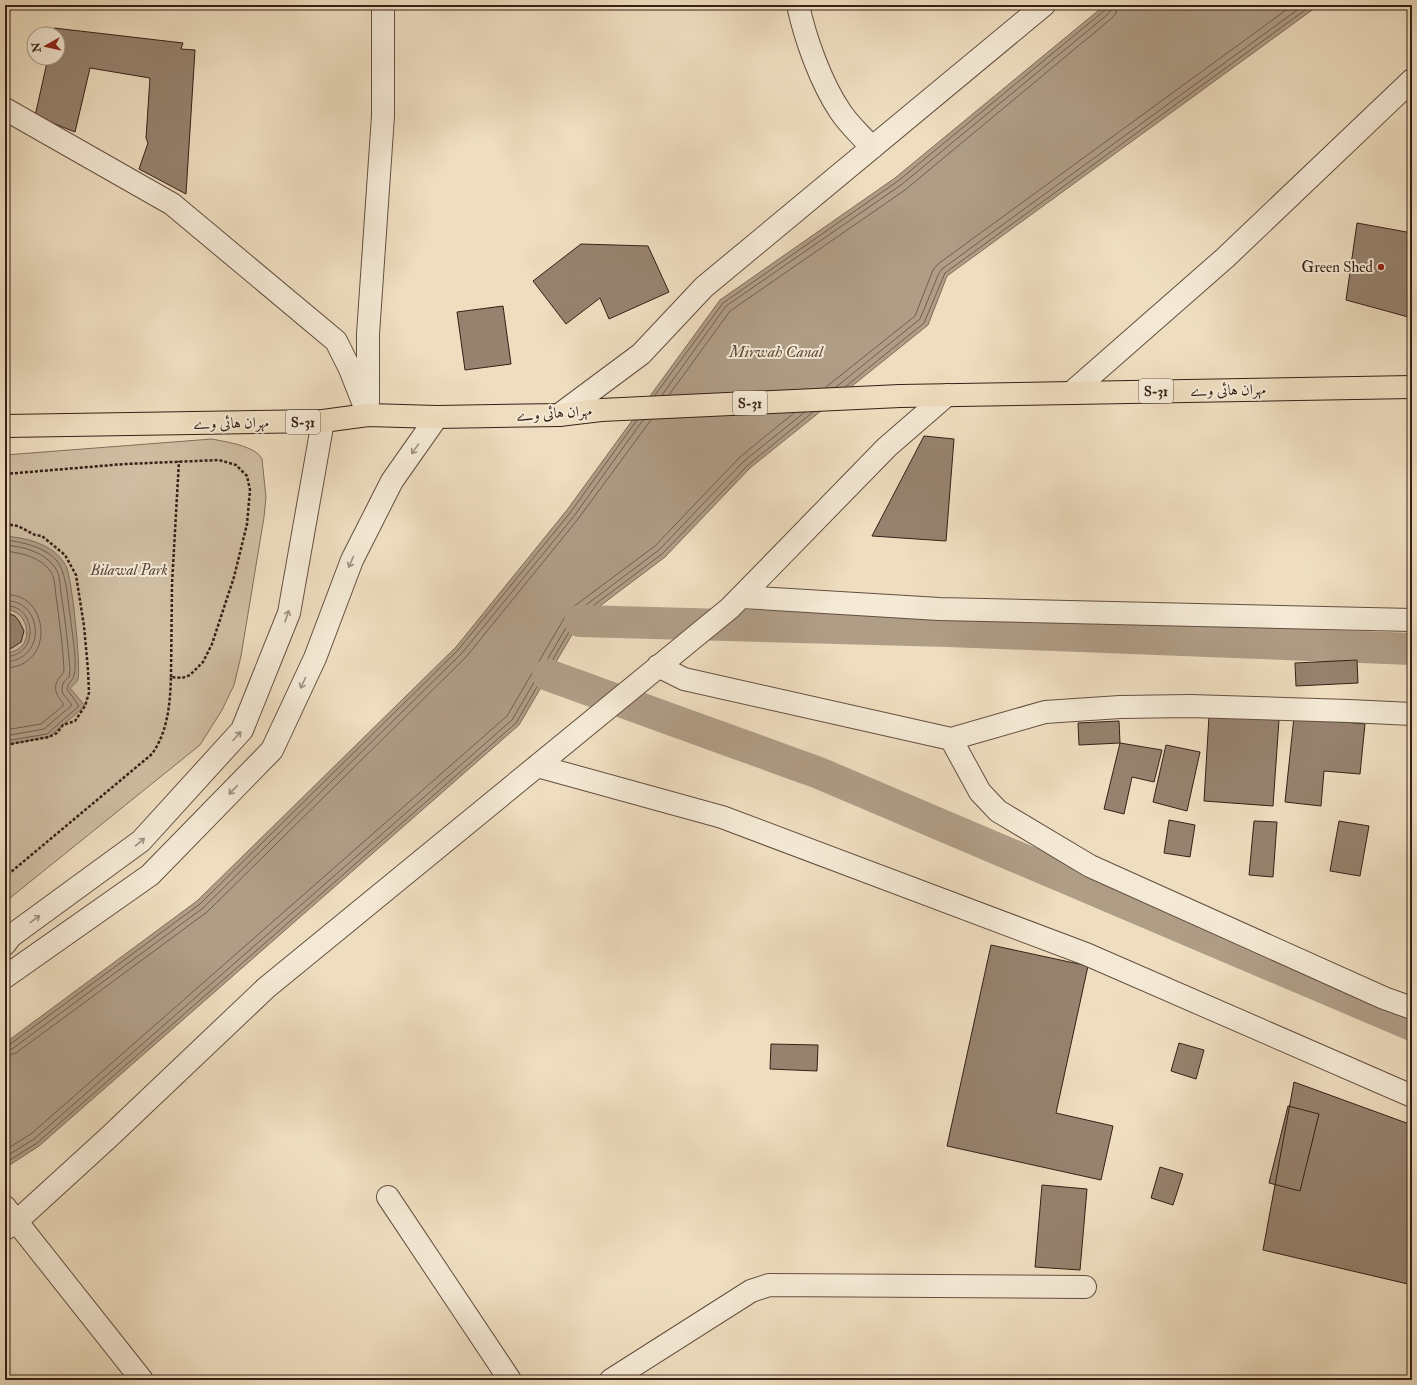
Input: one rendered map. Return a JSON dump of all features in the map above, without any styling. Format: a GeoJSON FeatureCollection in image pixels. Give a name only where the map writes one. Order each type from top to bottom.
{"type":"FeatureCollection","features":[{"type":"Feature","properties":{"kind":"main road","name":"مہران ہائی وے"},"geometry":{"type":"LineString","coordinates":[[5,426],[323,421],[368,415],[437,417],[559,415],[600,410],[900,396],[1412,387]]}},
{"type":"Feature","properties":{"kind":"street"},"geometry":{"type":"LineString","coordinates":[[368,415],[368,334],[383,116],[383,5]]}},
{"type":"Feature","properties":{"kind":"street"},"geometry":{"type":"LineString","coordinates":[[798,5],[803,28],[825,84],[840,112],[872,148]]}},
{"type":"Feature","properties":{"kind":"street"},"geometry":{"type":"LineString","coordinates":[[559,415],[641,354],[704,287],[1044,5]]}},
{"type":"Feature","properties":{"kind":"street"},"geometry":{"type":"LineString","coordinates":[[1071,393],[1225,258],[1412,80]]}},
{"type":"Feature","properties":{"kind":"street"},"geometry":{"type":"LineString","coordinates":[[5,109],[172,204],[336,341],[350,369],[368,415]]}},
{"type":"Feature","properties":{"kind":"street"},"geometry":{"type":"LineString","coordinates":[[142,1380],[9,1219],[114,1132],[266,988],[736,603],[887,447],[947,395]]}},
{"type":"Feature","properties":{"kind":"street"},"geometry":{"type":"LineString","coordinates":[[5,977],[150,875],[272,750],[315,658],[352,560],[392,482],[437,417]]}},
{"type":"Feature","properties":{"kind":"street"},"geometry":{"type":"LineString","coordinates":[[5,944],[11,936],[141,841],[242,730],[289,613],[323,421]]}},
{"type":"Feature","properties":{"kind":"street"},"geometry":{"type":"LineString","coordinates":[[736,603],[1412,620]]}},
{"type":"Feature","properties":{"kind":"street"},"geometry":{"type":"LineString","coordinates":[[652,671],[951,739],[1045,712],[1112,708],[1190,706],[1412,714]]}},
{"type":"Feature","properties":{"kind":"street"},"geometry":{"type":"LineString","coordinates":[[951,739],[980,792],[998,811],[1090,866],[1384,998],[1412,1008]]}},
{"type":"Feature","properties":{"kind":"street"},"geometry":{"type":"LineString","coordinates":[[537,766],[722,817],[1071,949],[1412,1096]]}},
{"type":"Feature","properties":{"kind":"street"},"geometry":{"type":"LineString","coordinates":[[388,1197],[510,1380]]}},
{"type":"Feature","properties":{"kind":"street"},"geometry":{"type":"LineString","coordinates":[[610,1380],[751,1291],[769,1284],[1085,1288]]}},
{"type":"Feature","properties":{"kind":"path"},"geometry":{"type":"LineString","coordinates":[[5,474],[179,461],[219,460],[236,465],[248,476],[250,490],[247,524],[234,577],[212,644],[203,662],[190,675],[182,678],[171,677]]}},
{"type":"Feature","properties":{"kind":"path"},"geometry":{"type":"LineString","coordinates":[[5,877],[152,754],[160,743],[170,701],[172,584],[179,461]]}},
{"type":"Feature","properties":{"kind":"path"},"geometry":{"type":"LineString","coordinates":[[5,524],[18,526],[35,535],[42,536],[65,555],[76,575],[84,626],[89,693],[86,706],[75,721],[63,725],[57,733],[49,737],[5,745]]}},
{"type":"Feature","properties":{"kind":"green space","name":"Bilawal Park"},"geometry":{"type":"Polygon","coordinates":[[[212,439],[240,445],[254,451],[259,455],[262,459],[266,497],[241,656],[234,685],[222,710],[200,745],[5,902],[5,455],[212,439]]]}},
{"type":"Feature","properties":{"kind":"water","name":"Mirwah Canal"},"geometry":{"type":"Polygon","coordinates":[[[1105,5],[1319,5],[947,276],[928,325],[750,468],[665,557],[580,621],[519,725],[39,1146],[5,1168],[5,1043],[197,901],[456,647],[567,510],[720,300],[895,178],[1105,5]]]}},
{"type":"Feature","properties":{"kind":"water"},"geometry":{"type":"Polygon","coordinates":[[[5,536],[22,538],[47,547],[61,558],[66,566],[71,587],[79,671],[76,683],[70,688],[85,706],[49,737],[5,745],[5,654],[20,648],[27,635],[25,623],[22,617],[12,610],[5,610],[5,536]]]}},
{"type":"Feature","properties":{"kind":"building"},"geometry":{"type":"Polygon","coordinates":[[[66,29],[183,43],[181,49],[195,50],[186,194],[139,169],[148,143],[146,138],[150,78],[90,68],[75,132],[35,116],[46,66],[66,66],[66,29]]]}},
{"type":"Feature","properties":{"kind":"building","name":"Green Shed"},"geometry":{"type":"Polygon","coordinates":[[[1357,223],[1412,233],[1412,318],[1346,300],[1357,223]]]}},
{"type":"Feature","properties":{"kind":"building"},"geometry":{"type":"Polygon","coordinates":[[[581,244],[648,246],[669,292],[609,319],[600,298],[566,324],[533,281],[581,244]]]}},
{"type":"Feature","properties":{"kind":"building"},"geometry":{"type":"Polygon","coordinates":[[[503,306],[511,364],[465,370],[457,312],[503,306]]]}},
{"type":"Feature","properties":{"kind":"building"},"geometry":{"type":"Polygon","coordinates":[[[924,436],[954,439],[946,541],[872,536],[924,436]]]}},
{"type":"Feature","properties":{"kind":"building"},"geometry":{"type":"Polygon","coordinates":[[[5,614],[15,616],[24,631],[21,642],[12,648],[6,649],[5,614]]]}},
{"type":"Feature","properties":{"kind":"building"},"geometry":{"type":"Polygon","coordinates":[[[1357,660],[1358,683],[1296,686],[1295,663],[1357,660]]]}},
{"type":"Feature","properties":{"kind":"building"},"geometry":{"type":"Polygon","coordinates":[[[1209,716],[1279,720],[1273,806],[1204,801],[1209,716]]]}},
{"type":"Feature","properties":{"kind":"building"},"geometry":{"type":"Polygon","coordinates":[[[1294,717],[1365,724],[1360,774],[1324,771],[1321,806],[1285,802],[1294,717]]]}},
{"type":"Feature","properties":{"kind":"building"},"geometry":{"type":"Polygon","coordinates":[[[1119,721],[1120,743],[1079,745],[1078,723],[1119,721]]]}},
{"type":"Feature","properties":{"kind":"building"},"geometry":{"type":"Polygon","coordinates":[[[1120,743],[1162,750],[1154,782],[1132,777],[1124,814],[1104,809],[1120,743]]]}},
{"type":"Feature","properties":{"kind":"building"},"geometry":{"type":"Polygon","coordinates":[[[1166,745],[1200,752],[1187,811],[1153,802],[1166,745]]]}},
{"type":"Feature","properties":{"kind":"building"},"geometry":{"type":"Polygon","coordinates":[[[1169,820],[1195,825],[1190,857],[1164,853],[1169,820]]]}},
{"type":"Feature","properties":{"kind":"building"},"geometry":{"type":"Polygon","coordinates":[[[1254,821],[1277,822],[1273,877],[1249,875],[1254,821]]]}},
{"type":"Feature","properties":{"kind":"building"},"geometry":{"type":"Polygon","coordinates":[[[1339,821],[1369,826],[1360,876],[1330,871],[1339,821]]]}},
{"type":"Feature","properties":{"kind":"building"},"geometry":{"type":"Polygon","coordinates":[[[991,945],[1088,966],[1056,1113],[1113,1126],[1101,1180],[947,1146],[991,945]]]}},
{"type":"Feature","properties":{"kind":"building"},"geometry":{"type":"Polygon","coordinates":[[[1179,1043],[1204,1050],[1196,1079],[1171,1071],[1179,1043]]]}},
{"type":"Feature","properties":{"kind":"building"},"geometry":{"type":"Polygon","coordinates":[[[771,1044],[818,1045],[817,1071],[770,1069],[771,1044]]]}},
{"type":"Feature","properties":{"kind":"building"},"geometry":{"type":"Polygon","coordinates":[[[1294,1082],[1412,1125],[1412,1285],[1263,1250],[1294,1082]]]}},
{"type":"Feature","properties":{"kind":"building"},"geometry":{"type":"Polygon","coordinates":[[[1288,1106],[1319,1114],[1300,1191],[1269,1183],[1288,1106]]]}},
{"type":"Feature","properties":{"kind":"building"},"geometry":{"type":"Polygon","coordinates":[[[1160,1167],[1183,1174],[1173,1205],[1151,1198],[1160,1167]]]}},
{"type":"Feature","properties":{"kind":"building"},"geometry":{"type":"Polygon","coordinates":[[[1042,1185],[1087,1189],[1080,1270],[1035,1267],[1042,1185]]]}},
{"type":"Feature","properties":{"kind":"waterway"},"geometry":{"type":"LineString","coordinates":[[580,621],[949,631],[1412,649]]}},
{"type":"Feature","properties":{"kind":"waterway"},"geometry":{"type":"LineString","coordinates":[[548,675],[819,773],[1412,1025]]}},
{"type":"Feature","properties":{"kind":"place","name":"Green Shed"},"geometry":{"type":"Point","coordinates":[1381,267]}}]}
